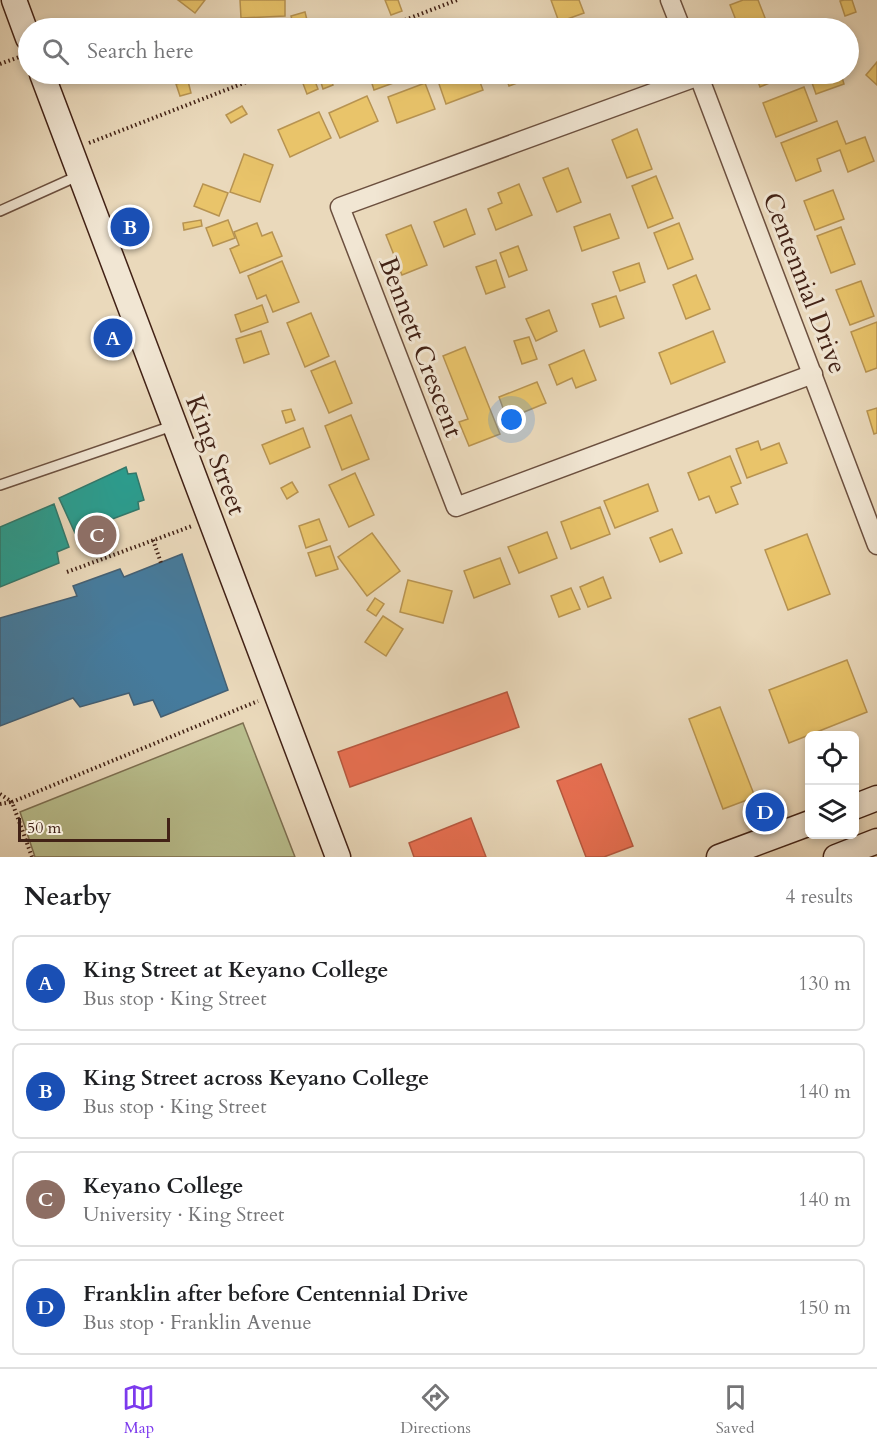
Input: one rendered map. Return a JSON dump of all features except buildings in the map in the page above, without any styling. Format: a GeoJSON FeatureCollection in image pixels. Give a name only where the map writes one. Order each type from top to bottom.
{"type":"FeatureCollection","features":[{"type":"Feature","properties":{"kind":"street"},"geometry":{"type":"LineString","coordinates":[[14,0],[21,18]]}},
{"type":"Feature","properties":{"kind":"street"},"geometry":{"type":"LineString","coordinates":[[670,0],[677,18]]}},
{"type":"Feature","properties":{"kind":"street","name":"King Street"},"geometry":{"type":"LineString","coordinates":[[46,84],[338,857]]}},
{"type":"Feature","properties":{"kind":"street","name":"Bennett Crescent"},"geometry":{"type":"LineString","coordinates":[[674,84],[340,207],[456,507],[813,374]]}},
{"type":"Feature","properties":{"kind":"street","name":"Centennial Drive"},"geometry":{"type":"LineString","coordinates":[[701,84],[877,545]]}},
{"type":"Feature","properties":{"kind":"street"},"geometry":{"type":"LineString","coordinates":[[859,805],[877,798]]}},
{"type":"Feature","properties":{"kind":"street"},"geometry":{"type":"LineString","coordinates":[[719,857],[805,826]]}},
{"type":"Feature","properties":{"kind":"street"},"geometry":{"type":"LineString","coordinates":[[836,857],[877,841]]}},
{"type":"Feature","properties":{"kind":"lane"},"geometry":{"type":"LineString","coordinates":[[0,211],[80,174]]}},
{"type":"Feature","properties":{"kind":"lane"},"geometry":{"type":"LineString","coordinates":[[0,485],[174,425]]}},
{"type":"Feature","properties":{"kind":"path"},"geometry":{"type":"LineString","coordinates":[[410,18],[457,0]]}},
{"type":"Feature","properties":{"kind":"path"},"geometry":{"type":"LineString","coordinates":[[0,64],[18,57]]}},
{"type":"Feature","properties":{"kind":"path"},"geometry":{"type":"LineString","coordinates":[[71,150],[241,84]]}},
{"type":"Feature","properties":{"kind":"path"},"geometry":{"type":"LineString","coordinates":[[68,572],[210,519]]}},
{"type":"Feature","properties":{"kind":"path"},"geometry":{"type":"LineString","coordinates":[[153,540],[161,563]]}},
{"type":"Feature","properties":{"kind":"path"},"geometry":{"type":"LineString","coordinates":[[0,804],[12,802],[276,694]]}},
{"type":"Feature","properties":{"kind":"path"},"geometry":{"type":"LineString","coordinates":[[0,794],[12,802],[32,857]]}},
{"type":"Feature","properties":{"kind":"green space"},"geometry":{"type":"Polygon","coordinates":[[[243,723],[295,857],[35,857],[20,812],[243,723]]]}},
{"type":"Feature","properties":{"kind":"place","name":"King Street across Keyano College"},"geometry":{"type":"Point","coordinates":[130,227]}},
{"type":"Feature","properties":{"kind":"place","name":"King Street at Keyano College"},"geometry":{"type":"Point","coordinates":[113,338]}},
{"type":"Feature","properties":{"kind":"place","name":"Keyano College"},"geometry":{"type":"Point","coordinates":[97,535]}},
{"type":"Feature","properties":{"kind":"place","name":"Franklin after before Centennial Drive"},"geometry":{"type":"Point","coordinates":[765,812]}}]}
